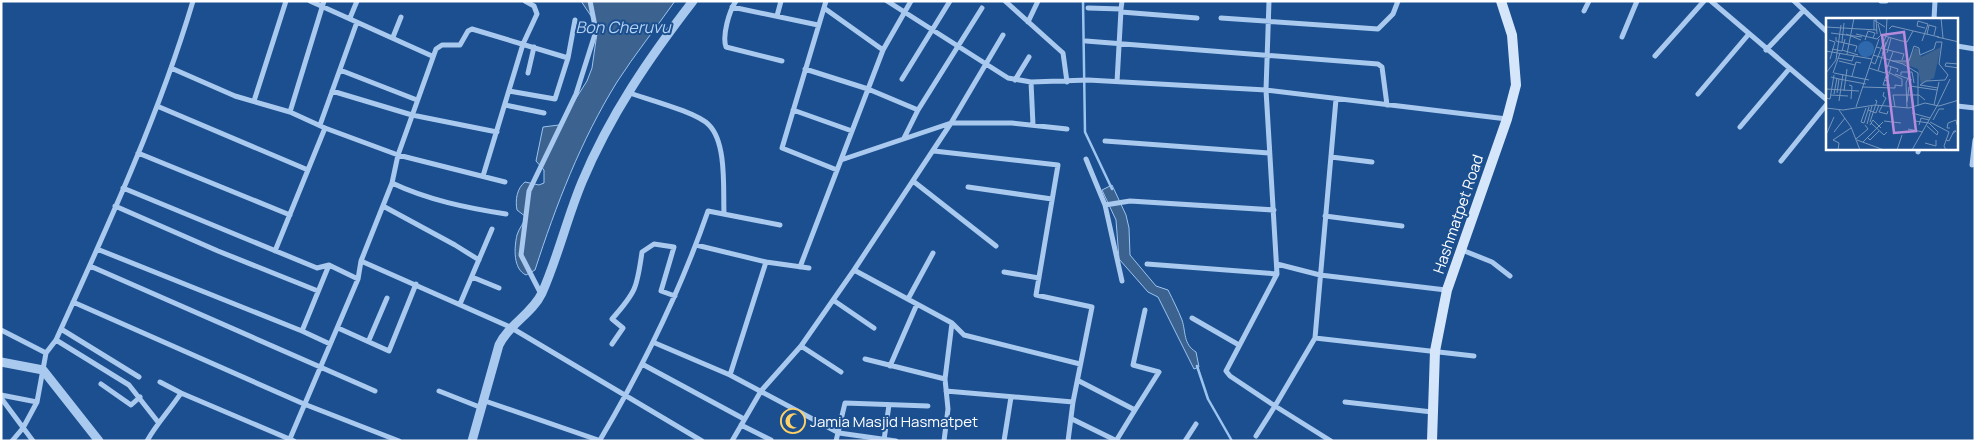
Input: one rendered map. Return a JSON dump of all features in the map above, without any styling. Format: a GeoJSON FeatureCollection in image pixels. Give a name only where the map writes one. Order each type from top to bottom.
{"type":"FeatureCollection","features":[{"type":"Feature","properties":{"kind":"main road","name":"Hashmatpet Road"},"geometry":{"type":"LineString","coordinates":[[1432,441],[1435,351],[1447,290],[1507,120],[1516,85],[1512,35],[1501,1]]}},
{"type":"Feature","properties":{"kind":"street"},"geometry":{"type":"LineString","coordinates":[[12,441],[23,428],[37,402],[46,353],[56,340],[74,302],[138,153],[171,68],[193,1]]}},
{"type":"Feature","properties":{"kind":"street"},"geometry":{"type":"LineString","coordinates":[[254,101],[286,1]]}},
{"type":"Feature","properties":{"kind":"street"},"geometry":{"type":"LineString","coordinates":[[310,1],[324,4],[432,56]]}},
{"type":"Feature","properties":{"kind":"street"},"geometry":{"type":"LineString","coordinates":[[350,18],[357,1]]}},
{"type":"Feature","properties":{"kind":"street"},"geometry":{"type":"LineString","coordinates":[[483,176],[524,44],[537,14],[534,6],[525,1]]}},
{"type":"Feature","properties":{"kind":"street"},"geometry":{"type":"LineString","coordinates":[[541,294],[521,255],[529,191],[576,94],[596,31],[590,1]]}},
{"type":"Feature","properties":{"kind":"street"},"geometry":{"type":"LineString","coordinates":[[472,441],[499,345],[510,328],[521,320],[541,294],[582,182],[604,134],[627,92],[693,1]]}},
{"type":"Feature","properties":{"kind":"street"},"geometry":{"type":"LineString","coordinates":[[736,1],[732,7],[724,42],[726,47],[782,61]]}},
{"type":"Feature","properties":{"kind":"street"},"geometry":{"type":"LineString","coordinates":[[777,16],[781,1]]}},
{"type":"Feature","properties":{"kind":"street"},"geometry":{"type":"LineString","coordinates":[[826,1],[782,148],[837,170]]}},
{"type":"Feature","properties":{"kind":"street"},"geometry":{"type":"LineString","coordinates":[[887,1],[932,28],[998,74],[1015,80],[1031,82],[1088,80],[1266,90],[1507,120]]}},
{"type":"Feature","properties":{"kind":"street"},"geometry":{"type":"LineString","coordinates":[[800,267],[883,50],[911,1]]}},
{"type":"Feature","properties":{"kind":"street"},"geometry":{"type":"LineString","coordinates":[[902,79],[950,1]]}},
{"type":"Feature","properties":{"kind":"street"},"geometry":{"type":"LineString","coordinates":[[1005,1],[1063,52],[1066,82]]}},
{"type":"Feature","properties":{"kind":"street"},"geometry":{"type":"LineString","coordinates":[[1028,22],[1038,1]]}},
{"type":"Feature","properties":{"kind":"street"},"geometry":{"type":"LineString","coordinates":[[1117,82],[1122,1]]}},
{"type":"Feature","properties":{"kind":"street"},"geometry":{"type":"LineString","coordinates":[[1269,1],[1269,54],[1266,90],[1277,274],[1226,370],[1230,376],[1331,441]]}},
{"type":"Feature","properties":{"kind":"street"},"geometry":{"type":"LineString","coordinates":[[1221,18],[1378,29],[1393,14],[1398,1]]}},
{"type":"Feature","properties":{"kind":"street"},"geometry":{"type":"LineString","coordinates":[[1584,11],[1589,1]]}},
{"type":"Feature","properties":{"kind":"street"},"geometry":{"type":"LineString","coordinates":[[1622,37],[1636,1]]}},
{"type":"Feature","properties":{"kind":"street"},"geometry":{"type":"LineString","coordinates":[[1655,56],[1704,1]]}},
{"type":"Feature","properties":{"kind":"street"},"geometry":{"type":"LineString","coordinates":[[1711,1],[1748,35],[1826,99]]}},
{"type":"Feature","properties":{"kind":"street"},"geometry":{"type":"LineString","coordinates":[[1794,1],[1826,31]]}},
{"type":"Feature","properties":{"kind":"street"},"geometry":{"type":"LineString","coordinates":[[1934,18],[1936,1]]}},
{"type":"Feature","properties":{"kind":"street"},"geometry":{"type":"LineString","coordinates":[[290,112],[324,4]]}},
{"type":"Feature","properties":{"kind":"street"},"geometry":{"type":"LineString","coordinates":[[732,7],[818,25]]}},
{"type":"Feature","properties":{"kind":"street"},"geometry":{"type":"LineString","coordinates":[[824,8],[883,50]]}},
{"type":"Feature","properties":{"kind":"street"},"geometry":{"type":"LineString","coordinates":[[904,138],[918,110],[982,8]]}},
{"type":"Feature","properties":{"kind":"street"},"geometry":{"type":"LineString","coordinates":[[1088,8],[1197,18]]}},
{"type":"Feature","properties":{"kind":"street"},"geometry":{"type":"LineString","coordinates":[[1766,50],[1804,10]]}},
{"type":"Feature","properties":{"kind":"street"},"geometry":{"type":"LineString","coordinates":[[393,37],[401,17]]}},
{"type":"Feature","properties":{"kind":"street"},"geometry":{"type":"LineString","coordinates":[[509,90],[555,99],[568,58],[575,20]]}},
{"type":"Feature","properties":{"kind":"street"},"geometry":{"type":"LineString","coordinates":[[275,251],[308,170],[332,92],[358,22]]}},
{"type":"Feature","properties":{"kind":"street"},"geometry":{"type":"LineString","coordinates":[[160,382],[181,393],[291,440],[304,404],[358,279],[361,261],[392,183],[398,155],[432,56],[442,45],[460,45],[468,31],[472,29],[568,58]]}},
{"type":"Feature","properties":{"kind":"street"},"geometry":{"type":"LineString","coordinates":[[1698,94],[1748,35]]}},
{"type":"Feature","properties":{"kind":"street"},"geometry":{"type":"LineString","coordinates":[[732,441],[761,391],[801,346],[934,151],[1003,36]]}},
{"type":"Feature","properties":{"kind":"street"},"geometry":{"type":"LineString","coordinates":[[1086,41],[1120,42],[1378,64],[1382,67],[1387,105]]}},
{"type":"Feature","properties":{"kind":"street"},"geometry":{"type":"LineString","coordinates":[[1958,46],[1975,49]]}},
{"type":"Feature","properties":{"kind":"street"},"geometry":{"type":"LineString","coordinates":[[528,73],[534,47]]}},
{"type":"Feature","properties":{"kind":"street"},"geometry":{"type":"LineString","coordinates":[[1015,80],[1029,57]]}},
{"type":"Feature","properties":{"kind":"street"},"geometry":{"type":"LineString","coordinates":[[171,68],[235,96],[290,112],[322,127],[398,155],[505,182]]}},
{"type":"Feature","properties":{"kind":"street"},"geometry":{"type":"LineString","coordinates":[[805,69],[868,89],[918,110]]}},
{"type":"Feature","properties":{"kind":"street"},"geometry":{"type":"LineString","coordinates":[[1740,127],[1789,69]]}},
{"type":"Feature","properties":{"kind":"street"},"geometry":{"type":"LineString","coordinates":[[340,70],[416,100]]}},
{"type":"Feature","properties":{"kind":"street"},"geometry":{"type":"LineString","coordinates":[[1031,82],[1033,125]]}},
{"type":"Feature","properties":{"kind":"street"},"geometry":{"type":"LineString","coordinates":[[332,92],[412,115],[496,132]]}},
{"type":"Feature","properties":{"kind":"street"},"geometry":{"type":"LineString","coordinates":[[627,92],[696,117],[709,124],[716,136],[721,153],[724,214]]}},
{"type":"Feature","properties":{"kind":"street"},"geometry":{"type":"LineString","coordinates":[[1256,436],[1315,338],[1336,98]]}},
{"type":"Feature","properties":{"kind":"street"},"geometry":{"type":"LineString","coordinates":[[505,105],[544,113]]}},
{"type":"Feature","properties":{"kind":"street"},"geometry":{"type":"LineString","coordinates":[[1781,161],[1826,105]]}},
{"type":"Feature","properties":{"kind":"street"},"geometry":{"type":"LineString","coordinates":[[157,106],[308,170]]}},
{"type":"Feature","properties":{"kind":"street"},"geometry":{"type":"LineString","coordinates":[[1958,106],[1975,108]]}},
{"type":"Feature","properties":{"kind":"street"},"geometry":{"type":"LineString","coordinates":[[793,110],[852,131]]}},
{"type":"Feature","properties":{"kind":"street"},"geometry":{"type":"LineString","coordinates":[[840,160],[952,123],[1012,123],[1067,129]]}},
{"type":"Feature","properties":{"kind":"street"},"geometry":{"type":"LineString","coordinates":[[1972,165],[1975,140]]}},
{"type":"Feature","properties":{"kind":"street"},"geometry":{"type":"LineString","coordinates":[[1105,141],[1269,153]]}},
{"type":"Feature","properties":{"kind":"street"},"geometry":{"type":"LineString","coordinates":[[934,151],[1058,165],[1036,295],[1092,307],[1073,402],[1068,441]]}},
{"type":"Feature","properties":{"kind":"street"},"geometry":{"type":"LineString","coordinates":[[138,153],[290,215]]}},
{"type":"Feature","properties":{"kind":"street"},"geometry":{"type":"LineString","coordinates":[[1331,156],[1372,162]]}},
{"type":"Feature","properties":{"kind":"street"},"geometry":{"type":"LineString","coordinates":[[1086,159],[1105,205],[1122,281]]}},
{"type":"Feature","properties":{"kind":"street"},"geometry":{"type":"LineString","coordinates":[[913,181],[996,246]]}},
{"type":"Feature","properties":{"kind":"street"},"geometry":{"type":"LineString","coordinates":[[392,183],[414,193],[474,209],[506,214]]}},
{"type":"Feature","properties":{"kind":"street"},"geometry":{"type":"LineString","coordinates":[[968,187],[1052,198]]}},
{"type":"Feature","properties":{"kind":"street"},"geometry":{"type":"LineString","coordinates":[[123,188],[317,268],[329,265],[358,279]]}},
{"type":"Feature","properties":{"kind":"street"},"geometry":{"type":"LineString","coordinates":[[1105,205],[1130,201],[1274,210]]}},
{"type":"Feature","properties":{"kind":"street"},"geometry":{"type":"LineString","coordinates":[[115,206],[218,251],[318,290]]}},
{"type":"Feature","properties":{"kind":"street"},"geometry":{"type":"LineString","coordinates":[[383,206],[456,244],[479,260]]}},
{"type":"Feature","properties":{"kind":"street"},"geometry":{"type":"LineString","coordinates":[[439,391],[601,441],[655,342],[696,245],[708,211],[780,225]]}},
{"type":"Feature","properties":{"kind":"street"},"geometry":{"type":"LineString","coordinates":[[1325,216],[1402,226]]}},
{"type":"Feature","properties":{"kind":"street"},"geometry":{"type":"LineString","coordinates":[[460,304],[492,229]]}},
{"type":"Feature","properties":{"kind":"street"},"geometry":{"type":"LineString","coordinates":[[612,344],[623,328],[612,319],[632,296],[638,278],[642,252],[654,244],[674,247],[661,291],[675,296]]}},
{"type":"Feature","properties":{"kind":"street"},"geometry":{"type":"LineString","coordinates":[[696,245],[766,262],[808,268]]}},
{"type":"Feature","properties":{"kind":"street"},"geometry":{"type":"LineString","coordinates":[[97,249],[330,344]]}},
{"type":"Feature","properties":{"kind":"street"},"geometry":{"type":"LineString","coordinates":[[1462,250],[1492,262],[1510,276]]}},
{"type":"Feature","properties":{"kind":"street"},"geometry":{"type":"LineString","coordinates":[[908,299],[932,253]]}},
{"type":"Feature","properties":{"kind":"street"},"geometry":{"type":"LineString","coordinates":[[361,261],[416,284],[510,328],[626,396],[694,439],[702,441]]}},
{"type":"Feature","properties":{"kind":"street"},"geometry":{"type":"LineString","coordinates":[[730,375],[766,262]]}},
{"type":"Feature","properties":{"kind":"street"},"geometry":{"type":"LineString","coordinates":[[1147,264],[1277,274]]}},
{"type":"Feature","properties":{"kind":"street"},"geometry":{"type":"LineString","coordinates":[[1276,264],[1320,275],[1447,290]]}},
{"type":"Feature","properties":{"kind":"street"},"geometry":{"type":"LineString","coordinates":[[302,331],[329,265]]}},
{"type":"Feature","properties":{"kind":"street"},"geometry":{"type":"LineString","coordinates":[[90,266],[375,391]]}},
{"type":"Feature","properties":{"kind":"street"},"geometry":{"type":"LineString","coordinates":[[854,270],[952,323],[964,335],[1080,364]]}},
{"type":"Feature","properties":{"kind":"street"},"geometry":{"type":"LineString","coordinates":[[1004,272],[1039,278]]}},
{"type":"Feature","properties":{"kind":"street"},"geometry":{"type":"LineString","coordinates":[[472,277],[499,288]]}},
{"type":"Feature","properties":{"kind":"street"},"geometry":{"type":"LineString","coordinates":[[338,328],[369,340],[389,351],[416,284]]}},
{"type":"Feature","properties":{"kind":"street"},"geometry":{"type":"LineString","coordinates":[[369,340],[387,298]]}},
{"type":"Feature","properties":{"kind":"street"},"geometry":{"type":"LineString","coordinates":[[833,300],[874,328]]}},
{"type":"Feature","properties":{"kind":"street"},"geometry":{"type":"LineString","coordinates":[[74,302],[304,404],[400,441]]}},
{"type":"Feature","properties":{"kind":"street"},"geometry":{"type":"LineString","coordinates":[[890,366],[917,304]]}},
{"type":"Feature","properties":{"kind":"street"},"geometry":{"type":"LineString","coordinates":[[1072,419],[1116,441],[1159,372],[1133,365],[1145,310]]}},
{"type":"Feature","properties":{"kind":"street"},"geometry":{"type":"LineString","coordinates":[[1192,318],[1239,345]]}},
{"type":"Feature","properties":{"kind":"street"},"geometry":{"type":"LineString","coordinates":[[944,441],[948,410],[945,379],[952,323]]}},
{"type":"Feature","properties":{"kind":"street"},"geometry":{"type":"LineString","coordinates":[[61,329],[139,377]]}},
{"type":"Feature","properties":{"kind":"street"},"geometry":{"type":"LineString","coordinates":[[1,330],[46,353]]}},
{"type":"Feature","properties":{"kind":"street"},"geometry":{"type":"LineString","coordinates":[[1315,338],[1474,356]]}},
{"type":"Feature","properties":{"kind":"street"},"geometry":{"type":"LineString","coordinates":[[56,340],[129,385],[158,422]]}},
{"type":"Feature","properties":{"kind":"street"},"geometry":{"type":"LineString","coordinates":[[655,342],[730,375],[839,433],[896,441]]}},
{"type":"Feature","properties":{"kind":"street"},"geometry":{"type":"LineString","coordinates":[[801,346],[841,372]]}},
{"type":"Feature","properties":{"kind":"street"},"geometry":{"type":"LineString","coordinates":[[865,359],[945,379]]}},
{"type":"Feature","properties":{"kind":"street"},"geometry":{"type":"LineString","coordinates":[[1,362],[44,370],[99,441]]}},
{"type":"Feature","properties":{"kind":"street"},"geometry":{"type":"LineString","coordinates":[[642,364],[744,419]]}},
{"type":"Feature","properties":{"kind":"street"},"geometry":{"type":"LineString","coordinates":[[1078,381],[1135,410]]}},
{"type":"Feature","properties":{"kind":"street"},"geometry":{"type":"LineString","coordinates":[[101,384],[131,405],[140,397]]}},
{"type":"Feature","properties":{"kind":"street"},"geometry":{"type":"LineString","coordinates":[[946,390],[1073,402]]}},
{"type":"Feature","properties":{"kind":"street"},"geometry":{"type":"LineString","coordinates":[[147,441],[158,422],[166,417],[181,393]]}},
{"type":"Feature","properties":{"kind":"street"},"geometry":{"type":"LineString","coordinates":[[1,396],[37,402]]}},
{"type":"Feature","properties":{"kind":"street"},"geometry":{"type":"LineString","coordinates":[[1,396],[33,441]]}},
{"type":"Feature","properties":{"kind":"street"},"geometry":{"type":"LineString","coordinates":[[1004,441],[1011,397]]}},
{"type":"Feature","properties":{"kind":"street"},"geometry":{"type":"LineString","coordinates":[[1345,402],[1432,412]]}},
{"type":"Feature","properties":{"kind":"street"},"geometry":{"type":"LineString","coordinates":[[836,441],[846,403],[928,406]]}},
{"type":"Feature","properties":{"kind":"street"},"geometry":{"type":"LineString","coordinates":[[884,440],[889,405]]}},
{"type":"Feature","properties":{"kind":"street"},"geometry":{"type":"LineString","coordinates":[[1185,441],[1196,424]]}},
{"type":"Feature","properties":{"kind":"street"},"geometry":{"type":"LineString","coordinates":[[740,426],[772,440]]}},
{"type":"Feature","properties":{"kind":"water","name":"Bon Cheruvu"},"geometry":{"type":"Polygon","coordinates":[[[581,1],[675,1],[617,82],[604,104],[570,173],[535,270],[526,275],[519,268],[515,258],[517,235],[526,217],[517,210],[517,194],[525,182],[539,185],[544,183],[544,170],[536,161],[543,127],[559,125],[587,81],[592,68],[597,33],[595,22],[581,1]]]}},
{"type":"Feature","properties":{"kind":"water"},"geometry":{"type":"Polygon","coordinates":[[[1112,185],[1126,215],[1129,228],[1130,255],[1156,286],[1168,290],[1182,320],[1187,342],[1196,352],[1199,367],[1194,369],[1158,297],[1148,292],[1119,259],[1116,220],[1102,190],[1112,185]]]}},
{"type":"Feature","properties":{"kind":"waterway"},"geometry":{"type":"LineString","coordinates":[[1083,1],[1085,132],[1112,189]]}},
{"type":"Feature","properties":{"kind":"waterway"},"geometry":{"type":"LineString","coordinates":[[1197,366],[1208,399],[1232,441]]}},
{"type":"Feature","properties":{"kind":"place","name":"Jamia Masjid Hasmatpet"},"geometry":{"type":"Point","coordinates":[793,421]}}]}
